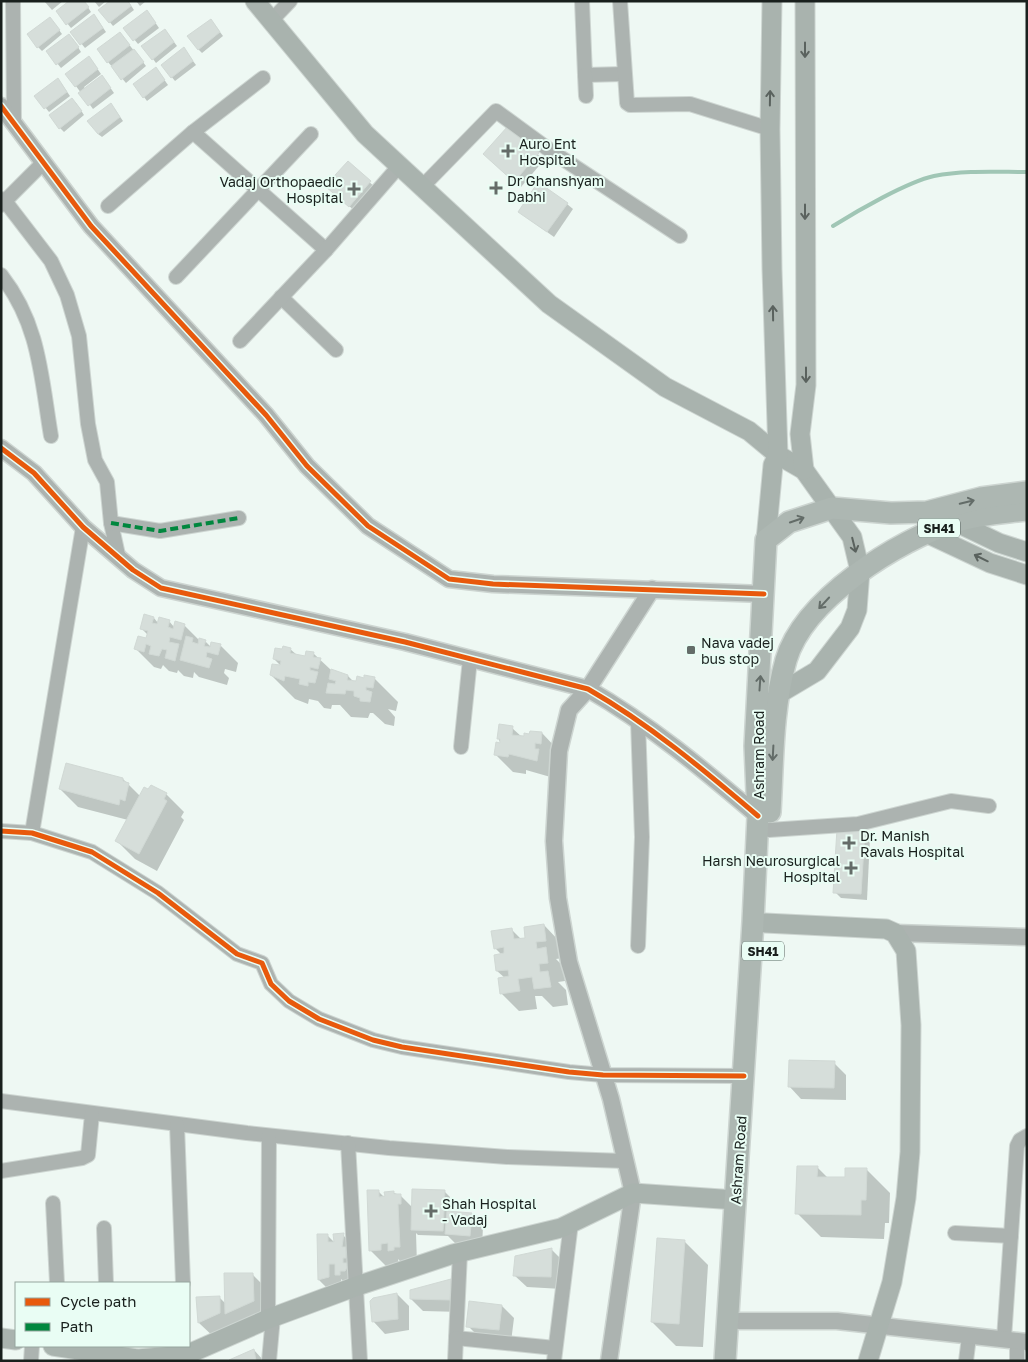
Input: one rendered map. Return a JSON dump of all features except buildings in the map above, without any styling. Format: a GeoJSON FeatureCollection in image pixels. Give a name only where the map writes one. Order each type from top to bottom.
{"type":"FeatureCollection","features":[{"type":"Feature","properties":{"kind":"main road"},"geometry":{"type":"LineString","coordinates":[[242,1],[358,141],[543,311],[660,395],[744,440],[775,460],[804,470]]}},
{"type":"Feature","properties":{"kind":"main road"},"geometry":{"type":"LineString","coordinates":[[255,1],[365,134],[549,304],[665,387],[748,432],[775,460]]}},
{"type":"Feature","properties":{"kind":"main road"},"geometry":{"type":"LineString","coordinates":[[766,540],[775,460],[770,129],[772,1]]}},
{"type":"Feature","properties":{"kind":"main road"},"geometry":{"type":"LineString","coordinates":[[780,693],[817,671],[850,628],[857,610],[860,571],[852,537],[804,470],[800,434],[806,385],[805,1]]}},
{"type":"Feature","properties":{"kind":"main road"},"geometry":{"type":"LineString","coordinates":[[766,540],[789,522],[832,508],[891,513],[927,512],[981,498],[1027,492]]}},
{"type":"Feature","properties":{"kind":"main road","name":"Ashram Road"},"geometry":{"type":"LineString","coordinates":[[725,1361],[744,1076],[764,823],[776,715],[787,659],[804,625],[830,597],[860,571],[926,533],[957,521],[1027,510]]}},
{"type":"Feature","properties":{"kind":"main road"},"geometry":{"type":"LineString","coordinates":[[927,512],[957,521],[999,542],[1027,552]]}},
{"type":"Feature","properties":{"kind":"main road"},"geometry":{"type":"LineString","coordinates":[[926,533],[990,563],[1027,575]]}},
{"type":"Feature","properties":{"kind":"main road","name":"Ashram Road"},"geometry":{"type":"LineString","coordinates":[[736,1361],[765,923],[764,823],[756,746],[766,540]]}},
{"type":"Feature","properties":{"kind":"main road"},"geometry":{"type":"LineString","coordinates":[[765,923],[873,928],[896,933],[906,950],[912,1107],[910,1152],[900,1238],[892,1282],[868,1361]]}},
{"type":"Feature","properties":{"kind":"main road"},"geometry":{"type":"LineString","coordinates":[[70,1347],[109,1350],[137,1359],[161,1359],[357,1286],[460,1252],[561,1228],[633,1193],[736,1200]]}},
{"type":"Feature","properties":{"kind":"main road"},"geometry":{"type":"LineString","coordinates":[[1,1338],[15,1340]]}},
{"type":"Feature","properties":{"kind":"street"},"geometry":{"type":"LineString","coordinates":[[12,1],[14,124]]}},
{"type":"Feature","properties":{"kind":"street"},"geometry":{"type":"LineString","coordinates":[[271,21],[290,1]]}},
{"type":"Feature","properties":{"kind":"street"},"geometry":{"type":"LineString","coordinates":[[582,1],[586,96]]}},
{"type":"Feature","properties":{"kind":"street"},"geometry":{"type":"LineString","coordinates":[[620,1],[625,99],[630,105],[690,104],[770,129]]}},
{"type":"Feature","properties":{"kind":"street"},"geometry":{"type":"LineString","coordinates":[[585,75],[624,74]]}},
{"type":"Feature","properties":{"kind":"street"},"geometry":{"type":"LineString","coordinates":[[108,206],[193,132],[263,78]]}},
{"type":"Feature","properties":{"kind":"street"},"geometry":{"type":"LineString","coordinates":[[1,106],[91,226],[266,415],[307,466],[368,526],[449,579],[493,584],[764,594]]}},
{"type":"Feature","properties":{"kind":"street"},"geometry":{"type":"LineString","coordinates":[[422,187],[496,111],[548,149],[680,236]]}},
{"type":"Feature","properties":{"kind":"street"},"geometry":{"type":"LineString","coordinates":[[193,132],[326,250]]}},
{"type":"Feature","properties":{"kind":"street"},"geometry":{"type":"LineString","coordinates":[[176,277],[310,134]]}},
{"type":"Feature","properties":{"kind":"street"},"geometry":{"type":"LineString","coordinates":[[44,162],[2,202],[51,261],[67,295],[79,336],[88,424],[95,460],[107,482],[111,523],[118,555]]}},
{"type":"Feature","properties":{"kind":"street"},"geometry":{"type":"LineString","coordinates":[[240,341],[326,250],[393,173]]}},
{"type":"Feature","properties":{"kind":"street"},"geometry":{"type":"LineString","coordinates":[[1,276],[27,319],[39,352],[51,436]]}},
{"type":"Feature","properties":{"kind":"street"},"geometry":{"type":"LineString","coordinates":[[281,297],[336,350]]}},
{"type":"Feature","properties":{"kind":"street"},"geometry":{"type":"LineString","coordinates":[[2,451],[34,473],[83,527],[118,555],[133,570],[161,588],[396,640],[588,689],[638,721],[701,768],[764,823],[858,824],[951,801],[989,806]]}},
{"type":"Feature","properties":{"kind":"street"},"geometry":{"type":"LineString","coordinates":[[111,523],[160,531],[239,518]]}},
{"type":"Feature","properties":{"kind":"street"},"geometry":{"type":"LineString","coordinates":[[32,833],[83,527]]}},
{"type":"Feature","properties":{"kind":"street"},"geometry":{"type":"LineString","coordinates":[[608,1361],[633,1193],[603,1075],[569,962],[558,898],[554,841],[559,751],[569,710],[588,689],[652,589]]}},
{"type":"Feature","properties":{"kind":"street"},"geometry":{"type":"LineString","coordinates":[[461,747],[470,659]]}},
{"type":"Feature","properties":{"kind":"street"},"geometry":{"type":"LineString","coordinates":[[638,721],[642,837],[638,946]]}},
{"type":"Feature","properties":{"kind":"street"},"geometry":{"type":"LineString","coordinates":[[1,831],[32,833],[92,852],[158,893],[237,954],[262,962],[271,984],[289,1001],[319,1019],[373,1040],[402,1047],[603,1075],[744,1076]]}},
{"type":"Feature","properties":{"kind":"street"},"geometry":{"type":"LineString","coordinates":[[896,933],[1027,937]]}},
{"type":"Feature","properties":{"kind":"street"},"geometry":{"type":"LineString","coordinates":[[1,1101],[177,1125],[348,1144],[507,1157],[625,1160]]}},
{"type":"Feature","properties":{"kind":"street"},"geometry":{"type":"LineString","coordinates":[[1,1172],[88,1155],[92,1114]]}},
{"type":"Feature","properties":{"kind":"street"},"geometry":{"type":"LineString","coordinates":[[177,1125],[183,1282]]}},
{"type":"Feature","properties":{"kind":"street"},"geometry":{"type":"LineString","coordinates":[[269,1136],[269,1361]]}},
{"type":"Feature","properties":{"kind":"street"},"geometry":{"type":"LineString","coordinates":[[1017,1361],[1011,1236],[1017,1146],[1020,1140],[1027,1136]]}},
{"type":"Feature","properties":{"kind":"street"},"geometry":{"type":"LineString","coordinates":[[348,1144],[360,1361]]}},
{"type":"Feature","properties":{"kind":"street"},"geometry":{"type":"LineString","coordinates":[[53,1203],[57,1282]]}},
{"type":"Feature","properties":{"kind":"street"},"geometry":{"type":"LineString","coordinates":[[456,1338],[554,1354],[572,1223]]}},
{"type":"Feature","properties":{"kind":"street"},"geometry":{"type":"LineString","coordinates":[[104,1228],[106,1282]]}},
{"type":"Feature","properties":{"kind":"street"},"geometry":{"type":"LineString","coordinates":[[955,1233],[1011,1236]]}},
{"type":"Feature","properties":{"kind":"street"},"geometry":{"type":"LineString","coordinates":[[455,1361],[460,1252]]}},
{"type":"Feature","properties":{"kind":"street"},"geometry":{"type":"LineString","coordinates":[[739,1321],[837,1321],[879,1324],[969,1337],[1016,1341]]}},
{"type":"Feature","properties":{"kind":"street"},"geometry":{"type":"LineString","coordinates":[[966,1361],[969,1337]]}},
{"type":"Feature","properties":{"kind":"street"},"geometry":{"type":"LineString","coordinates":[[31,1361],[32,1347]]}},
{"type":"Feature","properties":{"kind":"waterway"},"geometry":{"type":"LineString","coordinates":[[833,226],[868,205],[923,179],[945,174],[968,172],[1027,172]]}},
{"type":"Feature","properties":{"kind":"marked path"},"geometry":{"type":"LineString","coordinates":[[111,523],[160,531],[239,518]]}},
{"type":"Feature","properties":{"kind":"cycle path"},"geometry":{"type":"LineString","coordinates":[[1,106],[91,226],[266,415],[307,466],[368,526],[449,579],[493,584],[764,594]]}},
{"type":"Feature","properties":{"kind":"cycle path"},"geometry":{"type":"LineString","coordinates":[[1,448],[34,473],[83,527],[133,570],[161,588],[405,642],[588,689],[654,732],[758,816]]}},
{"type":"Feature","properties":{"kind":"cycle path"},"geometry":{"type":"LineString","coordinates":[[1,831],[32,833],[92,852],[158,893],[237,954],[262,963],[271,984],[289,1001],[319,1019],[373,1040],[402,1047],[569,1072],[603,1075],[744,1076]]}},
{"type":"Feature","properties":{"kind":"place","name":"Auro Ent Hospital"},"geometry":{"type":"Point","coordinates":[508,151]}},
{"type":"Feature","properties":{"kind":"place","name":"Dr Ghanshyam Dabhi"},"geometry":{"type":"Point","coordinates":[496,188]}},
{"type":"Feature","properties":{"kind":"place","name":"Vadaj Orthopaedic Hospital"},"geometry":{"type":"Point","coordinates":[354,189]}},
{"type":"Feature","properties":{"kind":"place","name":"Nava vadej bus stop"},"geometry":{"type":"Point","coordinates":[691,650]}},
{"type":"Feature","properties":{"kind":"place","name":"Dr. Manish Ravals Hospital"},"geometry":{"type":"Point","coordinates":[849,843]}},
{"type":"Feature","properties":{"kind":"place","name":"Harsh Neurosurgical Hospital"},"geometry":{"type":"Point","coordinates":[851,868]}},
{"type":"Feature","properties":{"kind":"place","name":"Shah Hospital - Vadaj"},"geometry":{"type":"Point","coordinates":[431,1211]}}]}
